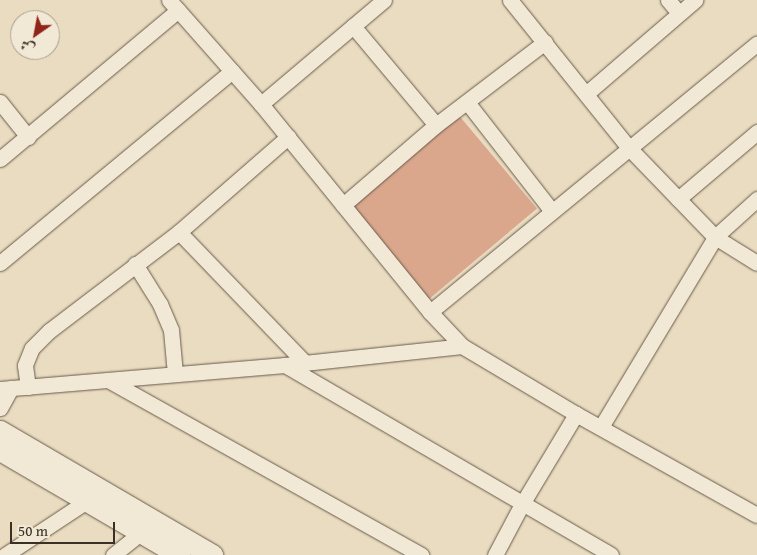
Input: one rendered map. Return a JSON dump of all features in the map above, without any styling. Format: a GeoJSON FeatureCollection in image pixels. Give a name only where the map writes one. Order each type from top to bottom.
{"type":"FeatureCollection","features":[{"type":"Feature","properties":{"kind":"main road"},"geometry":{"type":"LineString","coordinates":[[0,431],[148,527],[180,555]]}},
{"type":"Feature","properties":{"kind":"main road"},"geometry":{"type":"LineString","coordinates":[[0,450],[86,501],[212,555]]}},
{"type":"Feature","properties":{"kind":"street"},"geometry":{"type":"LineString","coordinates":[[261,104],[384,0]]}},
{"type":"Feature","properties":{"kind":"street"},"geometry":{"type":"LineString","coordinates":[[510,0],[588,93],[630,149],[715,237],[757,263]]}},
{"type":"Feature","properties":{"kind":"street"},"geometry":{"type":"LineString","coordinates":[[668,0],[680,13]]}},
{"type":"Feature","properties":{"kind":"street"},"geometry":{"type":"LineString","coordinates":[[588,93],[695,0]]}},
{"type":"Feature","properties":{"kind":"street"},"geometry":{"type":"LineString","coordinates":[[0,159],[28,137],[174,5],[261,104],[430,312],[462,346],[576,414],[757,515]]}},
{"type":"Feature","properties":{"kind":"street"},"geometry":{"type":"LineString","coordinates":[[354,26],[436,125]]}},
{"type":"Feature","properties":{"kind":"street"},"geometry":{"type":"LineString","coordinates":[[344,205],[436,125],[545,42]]}},
{"type":"Feature","properties":{"kind":"street"},"geometry":{"type":"LineString","coordinates":[[430,312],[757,43]]}},
{"type":"Feature","properties":{"kind":"street"},"geometry":{"type":"LineString","coordinates":[[0,263],[232,71]]}},
{"type":"Feature","properties":{"kind":"street"},"geometry":{"type":"LineString","coordinates":[[0,102],[28,137]]}},
{"type":"Feature","properties":{"kind":"street"},"geometry":{"type":"LineString","coordinates":[[467,102],[552,211]]}},
{"type":"Feature","properties":{"kind":"street"},"geometry":{"type":"LineString","coordinates":[[678,199],[757,132]]}},
{"type":"Feature","properties":{"kind":"street"},"geometry":{"type":"LineString","coordinates":[[28,387],[25,365],[32,348],[135,264],[179,232],[288,137]]}},
{"type":"Feature","properties":{"kind":"street"},"geometry":{"type":"LineString","coordinates":[[600,427],[715,237],[757,199]]}},
{"type":"Feature","properties":{"kind":"street"},"geometry":{"type":"LineString","coordinates":[[179,232],[304,363]]}},
{"type":"Feature","properties":{"kind":"street"},"geometry":{"type":"LineString","coordinates":[[135,264],[169,323],[173,342],[174,374]]}},
{"type":"Feature","properties":{"kind":"street"},"geometry":{"type":"LineString","coordinates":[[0,408],[6,389],[285,365],[462,346]]}},
{"type":"Feature","properties":{"kind":"street"},"geometry":{"type":"LineString","coordinates":[[285,365],[611,555]]}},
{"type":"Feature","properties":{"kind":"street"},"geometry":{"type":"LineString","coordinates":[[108,380],[421,555]]}},
{"type":"Feature","properties":{"kind":"street"},"geometry":{"type":"LineString","coordinates":[[495,555],[522,504],[576,414]]}},
{"type":"Feature","properties":{"kind":"street"},"geometry":{"type":"LineString","coordinates":[[5,555],[86,501]]}},
{"type":"Feature","properties":{"kind":"street"},"geometry":{"type":"LineString","coordinates":[[113,555],[148,527]]}},
{"type":"Feature","properties":{"kind":"building"},"geometry":{"type":"Polygon","coordinates":[[[456,112],[537,209],[428,300],[347,203],[456,112]]]}}]}
